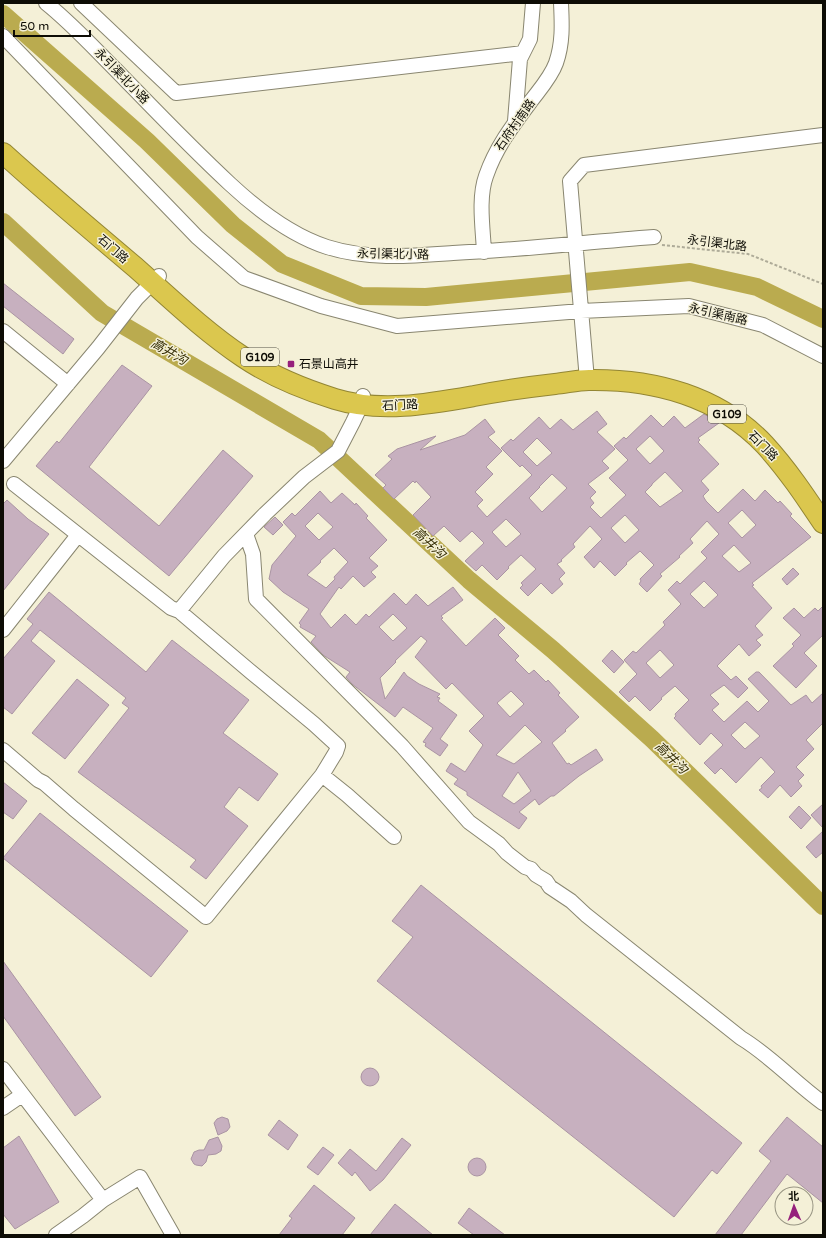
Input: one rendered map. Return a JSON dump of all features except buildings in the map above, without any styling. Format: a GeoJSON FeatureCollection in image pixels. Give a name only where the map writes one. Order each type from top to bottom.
{"type":"FeatureCollection","features":[{"type":"Feature","properties":{"kind":"highway","name":"石门路"},"geometry":{"type":"LineString","coordinates":[[3,141],[156,279]]}},
{"type":"Feature","properties":{"kind":"highway","name":"石门路"},"geometry":{"type":"LineString","coordinates":[[3,153],[156,279],[243,345],[269,362],[313,382],[341,391],[362,400],[429,395],[587,376],[639,372],[677,381],[718,398],[740,411],[756,424],[770,438],[799,473],[823,507]]}},
{"type":"Feature","properties":{"kind":"highway","name":"石门路"},"geometry":{"type":"LineString","coordinates":[[587,376],[635,382],[677,390],[708,403],[735,419],[764,444],[790,475],[823,523]]}},
{"type":"Feature","properties":{"kind":"street","name":"永引渠北小路"},"geometry":{"type":"LineString","coordinates":[[46,3],[67,20],[162,118],[230,184],[269,217],[304,238],[326,247],[353,254],[402,256],[576,247],[654,237]]}},
{"type":"Feature","properties":{"kind":"street"},"geometry":{"type":"LineString","coordinates":[[81,3],[176,93],[523,53]]}},
{"type":"Feature","properties":{"kind":"street"},"geometry":{"type":"LineString","coordinates":[[515,122],[520,59],[530,39],[533,3]]}},
{"type":"Feature","properties":{"kind":"street","name":"石府村南路"},"geometry":{"type":"LineString","coordinates":[[484,252],[482,198],[485,178],[494,154],[505,135],[555,65],[562,35],[561,3]]}},
{"type":"Feature","properties":{"kind":"street","name":"永引渠南路"},"geometry":{"type":"LineString","coordinates":[[3,36],[197,236],[244,278],[321,306],[397,326],[581,311],[689,306],[763,325],[823,356]]}},
{"type":"Feature","properties":{"kind":"street"},"geometry":{"type":"LineString","coordinates":[[587,376],[570,181],[584,165],[823,135]]}},
{"type":"Feature","properties":{"kind":"street"},"geometry":{"type":"LineString","coordinates":[[3,461],[134,303],[156,279]]}},
{"type":"Feature","properties":{"kind":"street"},"geometry":{"type":"LineString","coordinates":[[3,331],[68,384]]}},
{"type":"Feature","properties":{"kind":"street"},"geometry":{"type":"LineString","coordinates":[[180,611],[224,556],[304,477],[338,451],[348,433],[362,400]]}},
{"type":"Feature","properties":{"kind":"street"},"geometry":{"type":"LineString","coordinates":[[3,750],[206,917],[322,775],[338,746],[180,611],[171,608],[14,484]]}},
{"type":"Feature","properties":{"kind":"street"},"geometry":{"type":"LineString","coordinates":[[246,534],[253,554],[256,599],[402,746],[469,822],[499,844],[507,853],[525,867],[531,869],[536,876],[546,881],[550,887],[574,904],[753,1046],[804,1090],[823,1103]]}},
{"type":"Feature","properties":{"kind":"street"},"geometry":{"type":"LineString","coordinates":[[3,630],[78,535]]}},
{"type":"Feature","properties":{"kind":"street"},"geometry":{"type":"LineString","coordinates":[[322,775],[394,837]]}},
{"type":"Feature","properties":{"kind":"street"},"geometry":{"type":"LineString","coordinates":[[3,1069],[103,1200]]}},
{"type":"Feature","properties":{"kind":"street"},"geometry":{"type":"LineString","coordinates":[[3,1108],[22,1095]]}},
{"type":"Feature","properties":{"kind":"street"},"geometry":{"type":"LineString","coordinates":[[56,1235],[103,1200],[140,1177],[173,1235]]}},
{"type":"Feature","properties":{"kind":"path","name":"永引渠北路"},"geometry":{"type":"LineString","coordinates":[[654,237],[663,246],[748,254],[823,284]]}},
{"type":"Feature","properties":{"kind":"waterway"},"geometry":{"type":"LineString","coordinates":[[3,14],[147,141],[233,225],[282,264],[361,296],[426,297],[690,272],[757,287],[823,319]]}},
{"type":"Feature","properties":{"kind":"waterway","name":"高井沟"},"geometry":{"type":"LineString","coordinates":[[3,222],[102,313],[319,440],[469,580],[553,650],[652,739],[823,906]]}},
{"type":"Feature","properties":{"kind":"place","name":"石景山高井"},"geometry":{"type":"Point","coordinates":[291,364]}}]}
